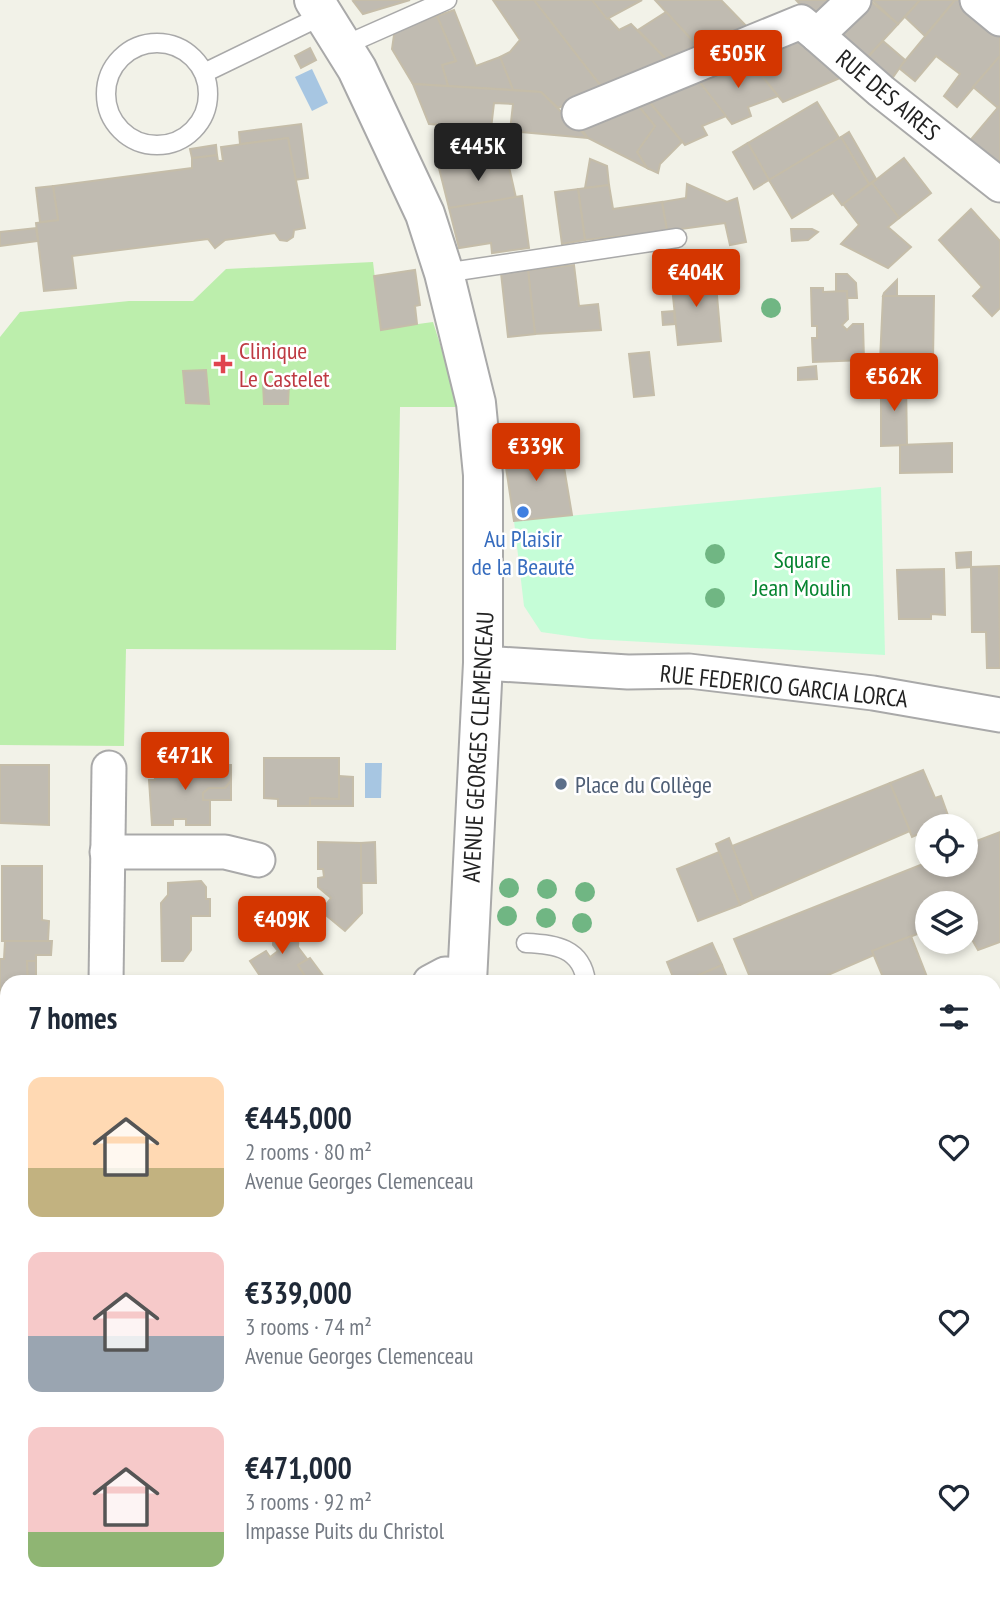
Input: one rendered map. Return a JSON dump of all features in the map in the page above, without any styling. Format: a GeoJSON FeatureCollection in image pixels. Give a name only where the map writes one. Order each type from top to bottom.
{"type":"FeatureCollection","features":[{"type":"Feature","properties":{"kind":"street","name":"RUE DES AIRES"},"geometry":{"type":"LineString","coordinates":[[854,0],[817,35],[881,91],[1000,185]]}},
{"type":"Feature","properties":{"kind":"street"},"geometry":{"type":"LineString","coordinates":[[977,0],[1000,19]]}},
{"type":"Feature","properties":{"kind":"street","name":"AVENUE GEORGES CLEMENCEAU"},"geometry":{"type":"LineString","coordinates":[[317,5],[357,69],[425,214],[444,273],[476,403],[483,475],[483,663],[467,975]]}},
{"type":"Feature","properties":{"kind":"street"},"geometry":{"type":"LineString","coordinates":[[579,113],[801,22],[817,35]]}},
{"type":"Feature","properties":{"kind":"street","name":"RUE FEDERICO GARCIA LORCA"},"geometry":{"type":"LineString","coordinates":[[483,663],[628,671],[689,671],[873,693],[1000,715]]}},
{"type":"Feature","properties":{"kind":"street"},"geometry":{"type":"LineString","coordinates":[[106,975],[109,768]]}},
{"type":"Feature","properties":{"kind":"street"},"geometry":{"type":"LineString","coordinates":[[107,852],[225,852],[258,860]]}},
{"type":"Feature","properties":{"kind":"lane"},"geometry":{"type":"LineString","coordinates":[[343,46],[422,8],[447,0]]}},
{"type":"Feature","properties":{"kind":"lane"},"geometry":{"type":"LineString","coordinates":[[204,72],[309,22],[317,5]]}},
{"type":"Feature","properties":{"kind":"lane"},"geometry":{"type":"LineString","coordinates":[[156,44],[180,48],[194,58],[204,72],[208,89],[206,107],[199,123],[187,136],[171,143],[154,145],[138,141],[124,133],[114,120],[108,104],[108,80],[120,59],[133,49],[156,44]]}},
{"type":"Feature","properties":{"kind":"lane"},"geometry":{"type":"LineString","coordinates":[[444,273],[677,238]]}},
{"type":"Feature","properties":{"kind":"lane"},"geometry":{"type":"LineString","coordinates":[[526,943],[561,946],[578,958],[584,975]]}},
{"type":"Feature","properties":{"kind":"green space"},"geometry":{"type":"Polygon","coordinates":[[[373,262],[381,329],[433,322],[460,407],[400,407],[396,650],[126,649],[124,746],[0,745],[0,337],[20,312],[129,301],[193,301],[226,269],[373,262]]]}},
{"type":"Feature","properties":{"kind":"green space","name":"Square Jean Moulin"},"geometry":{"type":"Polygon","coordinates":[[[881,487],[885,655],[590,639],[541,632],[524,606],[514,521],[881,487]]]}},
{"type":"Feature","properties":{"kind":"water"},"geometry":{"type":"Polygon","coordinates":[[[312,69],[328,103],[312,111],[295,77],[312,69]]]}},
{"type":"Feature","properties":{"kind":"water"},"geometry":{"type":"Polygon","coordinates":[[[365,763],[382,763],[381,798],[365,798],[365,763]]]}},
{"type":"Feature","properties":{"kind":"building"},"geometry":{"type":"Polygon","coordinates":[[[410,0],[363,14],[353,1],[410,0]]]}},
{"type":"Feature","properties":{"kind":"building"},"geometry":{"type":"Polygon","coordinates":[[[493,0],[534,0],[604,90],[558,108],[541,92],[513,90],[500,57],[510,52],[520,40],[493,0]]]}},
{"type":"Feature","properties":{"kind":"building"},"geometry":{"type":"Polygon","coordinates":[[[534,0],[592,0],[619,30],[631,24],[671,64],[602,87],[534,0]]]}},
{"type":"Feature","properties":{"kind":"building"},"geometry":{"type":"Polygon","coordinates":[[[592,0],[642,0],[607,19],[592,0]]]}},
{"type":"Feature","properties":{"kind":"building"},"geometry":{"type":"Polygon","coordinates":[[[655,0],[721,0],[752,32],[703,52],[655,0]]]}},
{"type":"Feature","properties":{"kind":"building"},"geometry":{"type":"Polygon","coordinates":[[[796,0],[838,0],[812,17],[796,0]]]}},
{"type":"Feature","properties":{"kind":"building"},"geometry":{"type":"Polygon","coordinates":[[[869,0],[898,24],[864,61],[834,35],[869,0]]]}},
{"type":"Feature","properties":{"kind":"building"},"geometry":{"type":"Polygon","coordinates":[[[872,0],[920,0],[898,24],[872,0]]]}},
{"type":"Feature","properties":{"kind":"building"},"geometry":{"type":"Polygon","coordinates":[[[920,0],[955,0],[925,36],[905,17],[920,0]]]}},
{"type":"Feature","properties":{"kind":"building"},"geometry":{"type":"Polygon","coordinates":[[[955,0],[959,0],[1000,33],[1000,56],[957,107],[944,96],[960,74],[936,56],[915,81],[899,68],[955,0]]]}},
{"type":"Feature","properties":{"kind":"building"},"geometry":{"type":"Polygon","coordinates":[[[454,10],[476,66],[500,57],[513,90],[448,86],[442,65],[456,61],[437,16],[454,10]]]}},
{"type":"Feature","properties":{"kind":"building"},"geometry":{"type":"Polygon","coordinates":[[[666,12],[703,52],[671,64],[638,30],[666,12]]]}},
{"type":"Feature","properties":{"kind":"building"},"geometry":{"type":"Polygon","coordinates":[[[437,16],[456,61],[442,65],[448,86],[413,84],[392,49],[395,28],[437,16]]]}},
{"type":"Feature","properties":{"kind":"building"},"geometry":{"type":"Polygon","coordinates":[[[798,35],[845,76],[783,102],[749,60],[798,35]]]}},
{"type":"Feature","properties":{"kind":"building"},"geometry":{"type":"Polygon","coordinates":[[[883,41],[905,60],[889,83],[864,61],[883,41]]]}},
{"type":"Feature","properties":{"kind":"building"},"geometry":{"type":"Polygon","coordinates":[[[310,48],[316,60],[301,68],[295,56],[310,48]]]}},
{"type":"Feature","properties":{"kind":"building"},"geometry":{"type":"Polygon","coordinates":[[[1000,56],[1000,105],[998,108],[973,87],[1000,56]]]}},
{"type":"Feature","properties":{"kind":"building"},"geometry":{"type":"Polygon","coordinates":[[[749,60],[778,96],[748,107],[751,116],[732,124],[698,80],[749,60]]]}},
{"type":"Feature","properties":{"kind":"building"},"geometry":{"type":"Polygon","coordinates":[[[698,80],[726,116],[702,126],[707,135],[685,145],[647,99],[698,80]]]}},
{"type":"Feature","properties":{"kind":"building"},"geometry":{"type":"Polygon","coordinates":[[[413,84],[541,92],[588,138],[510,131],[513,104],[494,103],[491,129],[429,124],[413,84]]]}},
{"type":"Feature","properties":{"kind":"building"},"geometry":{"type":"Polygon","coordinates":[[[647,99],[682,142],[660,164],[658,173],[647,168],[637,152],[655,126],[636,103],[647,99]]]}},
{"type":"Feature","properties":{"kind":"building"},"geometry":{"type":"Polygon","coordinates":[[[817,102],[839,138],[769,180],[748,143],[817,102]]]}},
{"type":"Feature","properties":{"kind":"building"},"geometry":{"type":"Polygon","coordinates":[[[636,103],[655,126],[637,152],[647,168],[588,138],[579,126],[636,103]]]}},
{"type":"Feature","properties":{"kind":"building"},"geometry":{"type":"Polygon","coordinates":[[[1000,105],[1000,160],[995,166],[967,144],[1000,105]]]}},
{"type":"Feature","properties":{"kind":"building"},"geometry":{"type":"Polygon","coordinates":[[[301,124],[308,178],[294,180],[288,138],[240,144],[239,132],[301,124]]]}},
{"type":"Feature","properties":{"kind":"building"},"geometry":{"type":"Polygon","coordinates":[[[849,132],[876,179],[869,184],[841,137],[849,132]]]}},
{"type":"Feature","properties":{"kind":"building"},"geometry":{"type":"Polygon","coordinates":[[[841,137],[869,184],[842,205],[833,193],[792,218],[769,180],[841,137]]]}},
{"type":"Feature","properties":{"kind":"building"},"geometry":{"type":"Polygon","coordinates":[[[288,138],[305,228],[294,230],[293,237],[287,241],[280,240],[275,233],[225,240],[215,248],[208,239],[72,256],[76,288],[44,291],[36,223],[58,220],[53,186],[192,168],[192,158],[217,155],[218,161],[223,161],[221,147],[288,138]]]}},
{"type":"Feature","properties":{"kind":"building"},"geometry":{"type":"Polygon","coordinates":[[[748,143],[769,180],[754,189],[733,152],[748,143]]]}},
{"type":"Feature","properties":{"kind":"building"},"geometry":{"type":"Polygon","coordinates":[[[216,145],[217,155],[192,158],[190,149],[216,145]]]}},
{"type":"Feature","properties":{"kind":"building"},"geometry":{"type":"Polygon","coordinates":[[[507,158],[516,198],[449,208],[439,168],[507,158]]]}},
{"type":"Feature","properties":{"kind":"building"},"geometry":{"type":"Polygon","coordinates":[[[904,158],[931,193],[899,218],[872,183],[904,158]]]}},
{"type":"Feature","properties":{"kind":"building"},"geometry":{"type":"Polygon","coordinates":[[[590,159],[607,166],[609,185],[585,188],[590,159]]]}},
{"type":"Feature","properties":{"kind":"building"},"geometry":{"type":"Polygon","coordinates":[[[872,183],[899,218],[888,227],[911,247],[888,268],[841,244],[859,225],[843,204],[872,183]]]}},
{"type":"Feature","properties":{"kind":"building"},"geometry":{"type":"Polygon","coordinates":[[[687,184],[727,202],[737,198],[746,242],[730,245],[725,223],[667,231],[662,202],[686,198],[687,184]]]}},
{"type":"Feature","properties":{"kind":"building"},"geometry":{"type":"Polygon","coordinates":[[[609,185],[613,209],[662,202],[667,231],[585,240],[578,189],[609,185]]]}},
{"type":"Feature","properties":{"kind":"building"},"geometry":{"type":"Polygon","coordinates":[[[53,186],[58,220],[40,222],[36,188],[53,186]]]}},
{"type":"Feature","properties":{"kind":"building"},"geometry":{"type":"Polygon","coordinates":[[[578,189],[585,240],[562,244],[555,192],[578,189]]]}},
{"type":"Feature","properties":{"kind":"building"},"geometry":{"type":"Polygon","coordinates":[[[522,196],[529,248],[492,253],[491,243],[459,248],[449,208],[522,196]]]}},
{"type":"Feature","properties":{"kind":"building"},"geometry":{"type":"Polygon","coordinates":[[[971,209],[1000,241],[1000,308],[992,316],[973,296],[982,287],[939,240],[971,209]]]}},
{"type":"Feature","properties":{"kind":"building"},"geometry":{"type":"Polygon","coordinates":[[[36,228],[38,241],[0,246],[0,232],[36,228]]]}},
{"type":"Feature","properties":{"kind":"building"},"geometry":{"type":"Polygon","coordinates":[[[791,229],[812,229],[818,232],[808,240],[792,241],[791,229]]]}},
{"type":"Feature","properties":{"kind":"building"},"geometry":{"type":"Polygon","coordinates":[[[574,265],[579,306],[598,304],[601,330],[535,334],[528,270],[574,265]]]}},
{"type":"Feature","properties":{"kind":"building"},"geometry":{"type":"Polygon","coordinates":[[[415,270],[420,305],[415,306],[417,324],[381,330],[374,276],[415,270]]]}},
{"type":"Feature","properties":{"kind":"building"},"geometry":{"type":"Polygon","coordinates":[[[528,270],[535,334],[508,337],[501,273],[528,270]]]}},
{"type":"Feature","properties":{"kind":"building"},"geometry":{"type":"Polygon","coordinates":[[[715,273],[721,341],[678,345],[671,277],[715,273]]]}},
{"type":"Feature","properties":{"kind":"building"},"geometry":{"type":"Polygon","coordinates":[[[836,274],[847,274],[856,283],[857,298],[847,298],[847,291],[836,291],[836,274]]]}},
{"type":"Feature","properties":{"kind":"building"},"geometry":{"type":"Polygon","coordinates":[[[897,280],[897,296],[883,296],[884,293],[897,280]]]}},
{"type":"Feature","properties":{"kind":"building"},"geometry":{"type":"Polygon","coordinates":[[[811,288],[823,288],[823,292],[847,291],[848,319],[842,325],[847,330],[853,324],[863,324],[864,360],[813,362],[812,338],[817,338],[817,326],[812,326],[811,288]]]}},
{"type":"Feature","properties":{"kind":"building"},"geometry":{"type":"Polygon","coordinates":[[[883,296],[934,296],[933,361],[880,361],[883,296]]]}},
{"type":"Feature","properties":{"kind":"building"},"geometry":{"type":"Polygon","coordinates":[[[674,311],[675,324],[663,325],[662,312],[674,311]]]}},
{"type":"Feature","properties":{"kind":"building"},"geometry":{"type":"Polygon","coordinates":[[[649,352],[654,395],[634,397],[629,354],[649,352]]]}},
{"type":"Feature","properties":{"kind":"building"},"geometry":{"type":"Polygon","coordinates":[[[880,361],[893,361],[894,380],[881,380],[880,361]]]}},
{"type":"Feature","properties":{"kind":"building"},"geometry":{"type":"Polygon","coordinates":[[[816,366],[817,379],[798,380],[798,368],[816,366]]]}},
{"type":"Feature","properties":{"kind":"building"},"geometry":{"type":"Polygon","coordinates":[[[206,370],[209,404],[186,403],[183,371],[206,370]]]}},
{"type":"Feature","properties":{"kind":"building"},"geometry":{"type":"Polygon","coordinates":[[[881,380],[906,381],[907,445],[881,446],[881,380]]]}},
{"type":"Feature","properties":{"kind":"building"},"geometry":{"type":"Polygon","coordinates":[[[263,383],[289,384],[288,404],[264,404],[263,383]]]}},
{"type":"Feature","properties":{"kind":"building"},"geometry":{"type":"Polygon","coordinates":[[[544,441],[548,463],[563,461],[572,515],[514,521],[503,447],[544,441]]]}},
{"type":"Feature","properties":{"kind":"building"},"geometry":{"type":"Polygon","coordinates":[[[952,443],[952,472],[900,473],[900,445],[952,443]]]}},
{"type":"Feature","properties":{"kind":"building"},"geometry":{"type":"Polygon","coordinates":[[[971,552],[971,567],[957,568],[956,553],[971,552]]]}},
{"type":"Feature","properties":{"kind":"building"},"geometry":{"type":"Polygon","coordinates":[[[999,566],[1000,668],[987,668],[986,632],[972,632],[971,567],[999,566]]]}},
{"type":"Feature","properties":{"kind":"building"},"geometry":{"type":"Polygon","coordinates":[[[944,569],[945,615],[931,614],[931,619],[899,619],[897,570],[944,569]]]}},
{"type":"Feature","properties":{"kind":"building"},"geometry":{"type":"Polygon","coordinates":[[[264,758],[339,758],[339,799],[310,798],[310,806],[278,806],[278,799],[264,798],[264,758]]]}},
{"type":"Feature","properties":{"kind":"building"},"geometry":{"type":"Polygon","coordinates":[[[0,765],[49,765],[49,825],[0,823],[0,765]]]}},
{"type":"Feature","properties":{"kind":"building"},"geometry":{"type":"Polygon","coordinates":[[[154,765],[231,765],[231,781],[225,788],[209,788],[203,793],[203,800],[210,800],[210,825],[186,825],[186,819],[173,819],[173,825],[152,825],[149,780],[155,780],[154,765]]]}},
{"type":"Feature","properties":{"kind":"building"},"geometry":{"type":"Polygon","coordinates":[[[923,770],[935,798],[941,796],[947,814],[915,814],[915,836],[912,837],[890,783],[923,770]]]}},
{"type":"Feature","properties":{"kind":"building"},"geometry":{"type":"Polygon","coordinates":[[[339,776],[353,777],[353,806],[310,806],[310,798],[339,799],[339,776]]]}},
{"type":"Feature","properties":{"kind":"building"},"geometry":{"type":"Polygon","coordinates":[[[231,781],[231,800],[203,800],[203,793],[209,788],[225,788],[231,781]]]}},
{"type":"Feature","properties":{"kind":"building"},"geometry":{"type":"Polygon","coordinates":[[[890,783],[910,831],[753,899],[732,846],[890,783]]]}},
{"type":"Feature","properties":{"kind":"building"},"geometry":{"type":"Polygon","coordinates":[[[1000,832],[1000,942],[978,950],[978,891],[915,891],[915,935],[872,951],[874,955],[828,975],[749,975],[734,939],[915,867],[915,877],[978,877],[978,840],[1000,832]]]}},
{"type":"Feature","properties":{"kind":"building"},"geometry":{"type":"Polygon","coordinates":[[[729,838],[753,899],[740,905],[716,844],[729,838]]]}},
{"type":"Feature","properties":{"kind":"building"},"geometry":{"type":"Polygon","coordinates":[[[318,842],[361,843],[362,913],[345,931],[321,911],[331,898],[318,887],[318,878],[324,877],[323,869],[318,869],[318,842]]]}},
{"type":"Feature","properties":{"kind":"building"},"geometry":{"type":"Polygon","coordinates":[[[375,842],[376,883],[361,883],[361,843],[375,842]]]}},
{"type":"Feature","properties":{"kind":"building"},"geometry":{"type":"Polygon","coordinates":[[[719,852],[740,905],[698,921],[677,869],[719,852]]]}},
{"type":"Feature","properties":{"kind":"building"},"geometry":{"type":"Polygon","coordinates":[[[2,866],[42,866],[42,920],[49,921],[48,941],[2,941],[2,866]]]}},
{"type":"Feature","properties":{"kind":"building"},"geometry":{"type":"Polygon","coordinates":[[[201,881],[206,887],[206,899],[210,899],[210,916],[191,916],[191,950],[183,961],[162,961],[161,903],[168,895],[168,883],[201,881]]]}},
{"type":"Feature","properties":{"kind":"building"},"geometry":{"type":"Polygon","coordinates":[[[274,921],[291,921],[299,928],[298,947],[307,959],[298,965],[304,975],[259,975],[250,961],[266,951],[270,957],[278,951],[273,945],[274,921]]]}},
{"type":"Feature","properties":{"kind":"building"},"geometry":{"type":"Polygon","coordinates":[[[911,936],[915,954],[918,954],[926,975],[882,975],[872,951],[911,936]]]}},
{"type":"Feature","properties":{"kind":"building"},"geometry":{"type":"Polygon","coordinates":[[[5,941],[52,941],[51,955],[36,955],[36,961],[27,961],[28,975],[0,975],[0,959],[4,959],[5,941]]]}},
{"type":"Feature","properties":{"kind":"building"},"geometry":{"type":"Polygon","coordinates":[[[712,943],[722,965],[699,975],[672,975],[667,962],[712,943]]]}},
{"type":"Feature","properties":{"kind":"building"},"geometry":{"type":"Polygon","coordinates":[[[310,958],[323,975],[304,975],[298,965],[310,958]]]}},
{"type":"Feature","properties":{"kind":"building"},"geometry":{"type":"Polygon","coordinates":[[[27,961],[36,961],[36,975],[28,975],[27,961]]]}},
{"type":"Feature","properties":{"kind":"building"},"geometry":{"type":"Polygon","coordinates":[[[722,965],[726,975],[699,975],[722,965]]]}},
{"type":"Feature","properties":{"kind":"place","name":"Clinique Le Castelet"},"geometry":{"type":"Point","coordinates":[223,364]}},
{"type":"Feature","properties":{"kind":"place","name":"Au Plaisir de la Beauté"},"geometry":{"type":"Point","coordinates":[523,512]}},
{"type":"Feature","properties":{"kind":"place","name":"Place du Collège"},"geometry":{"type":"Point","coordinates":[561,784]}}]}
